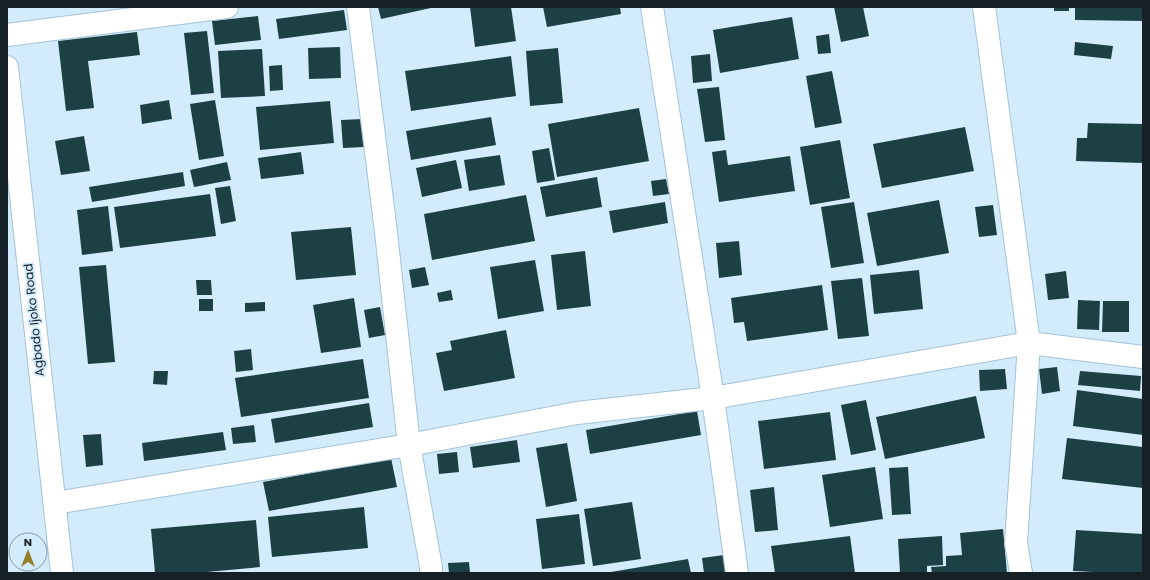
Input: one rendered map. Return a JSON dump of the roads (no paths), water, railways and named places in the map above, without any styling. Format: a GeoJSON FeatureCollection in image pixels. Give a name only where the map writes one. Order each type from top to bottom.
{"type":"FeatureCollection","features":[{"type":"Feature","properties":{"kind":"street"},"geometry":{"type":"LineString","coordinates":[[7,35],[227,7]]}},
{"type":"Feature","properties":{"kind":"street"},"geometry":{"type":"LineString","coordinates":[[358,7],[386,232],[409,446],[431,573]]}},
{"type":"Feature","properties":{"kind":"street"},"geometry":{"type":"LineString","coordinates":[[652,7],[713,398],[737,573]]}},
{"type":"Feature","properties":{"kind":"street"},"geometry":{"type":"LineString","coordinates":[[984,7],[1029,343],[1016,543],[1021,573]]}},
{"type":"Feature","properties":{"kind":"street","name":"Agbado Ijoko Road"},"geometry":{"type":"LineString","coordinates":[[7,67],[62,573]]}},
{"type":"Feature","properties":{"kind":"street"},"geometry":{"type":"LineString","coordinates":[[55,503],[409,446],[577,414],[713,398],[1029,343],[1143,357]]}}]}
